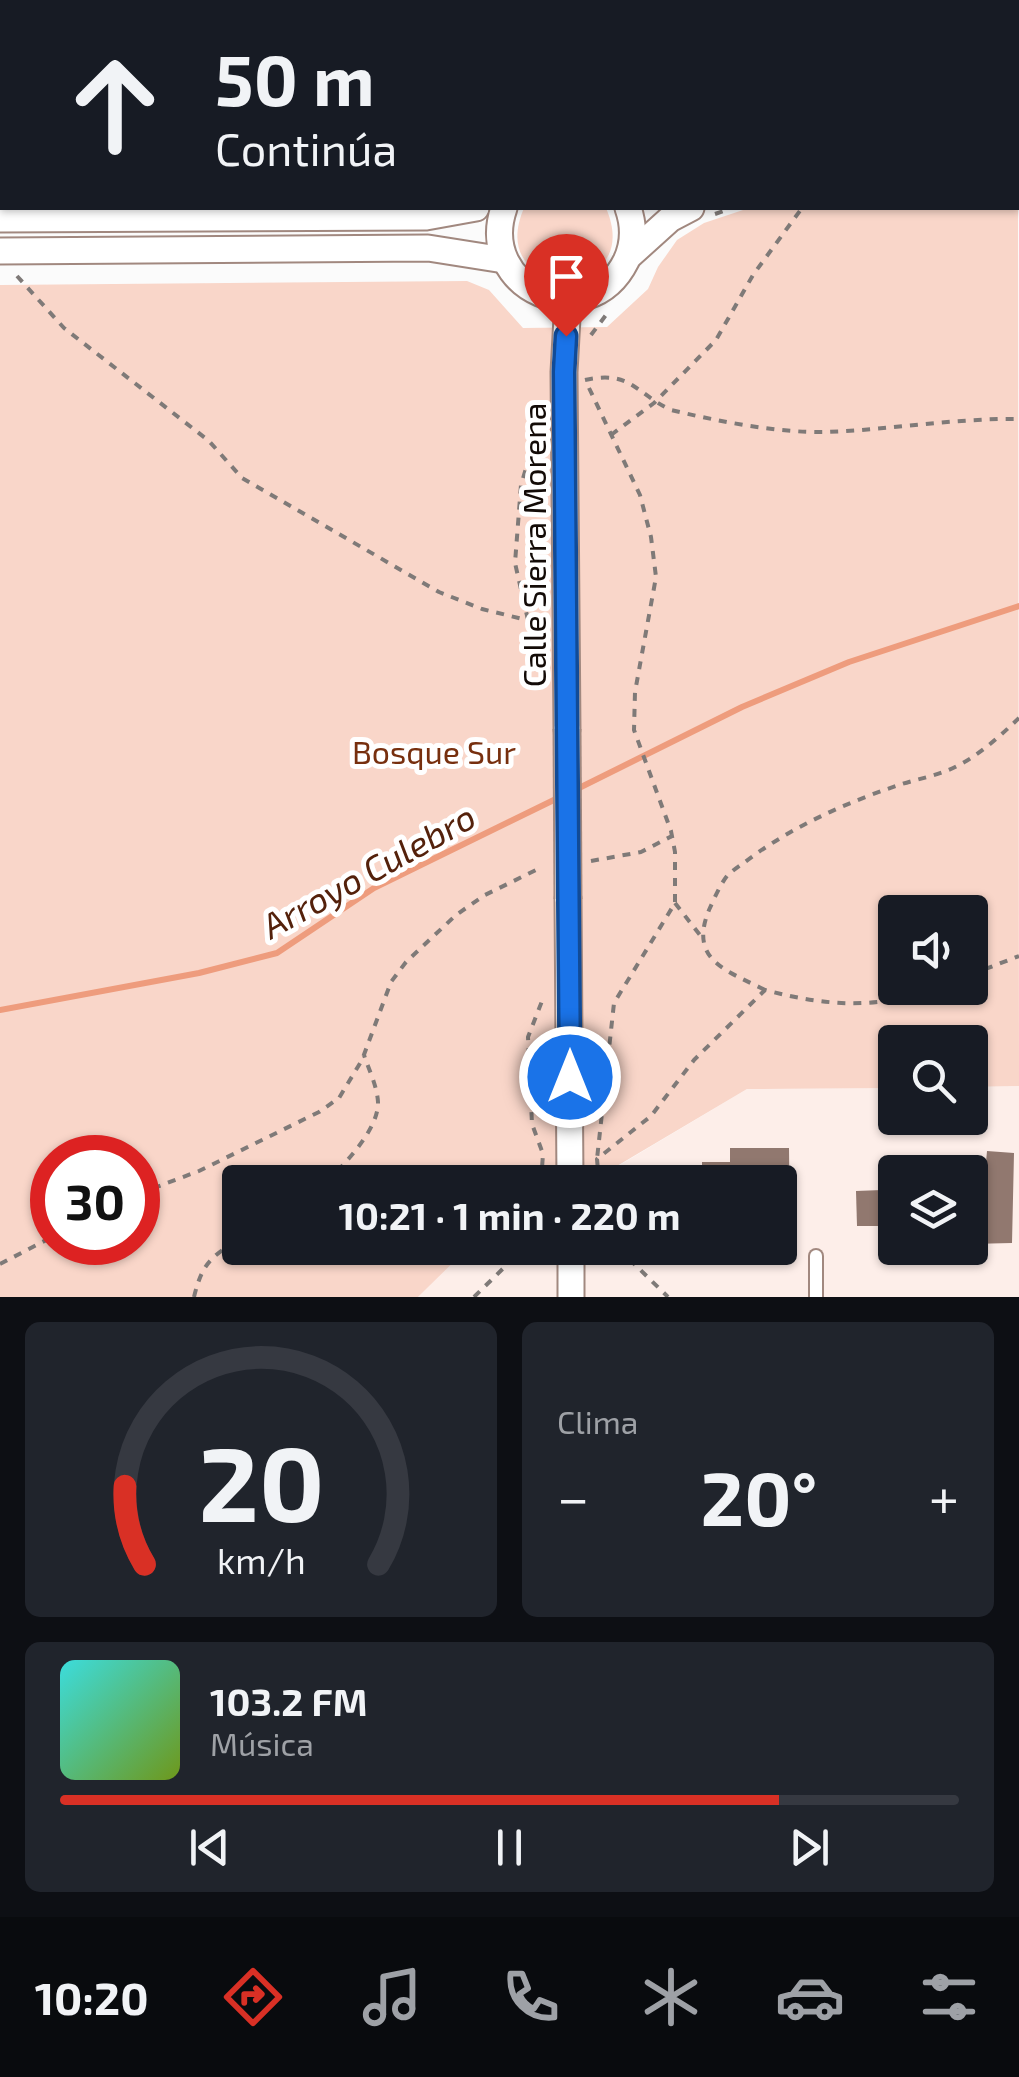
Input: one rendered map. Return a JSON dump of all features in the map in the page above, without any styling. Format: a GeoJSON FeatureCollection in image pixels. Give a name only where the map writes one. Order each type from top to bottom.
{"type":"FeatureCollection","features":[{"type":"Feature","properties":{"kind":"street"},"geometry":{"type":"LineString","coordinates":[[0,219],[426,218],[466,210]]}},
{"type":"Feature","properties":{"kind":"street"},"geometry":{"type":"LineString","coordinates":[[503,210],[499,240],[504,260],[515,276],[530,290],[568,300],[605,287],[629,256],[688,210]]}},
{"type":"Feature","properties":{"kind":"street"},"geometry":{"type":"LineString","coordinates":[[628,210],[633,234],[629,256]]}},
{"type":"Feature","properties":{"kind":"street"},"geometry":{"type":"LineString","coordinates":[[6,262],[428,248],[504,260]]}},
{"type":"Feature","properties":{"kind":"street","name":"Calle Sierra Morena"},"geometry":{"type":"LineString","coordinates":[[568,300],[564,372],[570,1165]]}},
{"type":"Feature","properties":{"kind":"street"},"geometry":{"type":"LineString","coordinates":[[571,1265],[571,1297]]}},
{"type":"Feature","properties":{"kind":"lane"},"geometry":{"type":"LineString","coordinates":[[816,1256],[816,1297]]}},
{"type":"Feature","properties":{"kind":"path"},"geometry":{"type":"LineString","coordinates":[[612,435],[654,403],[716,340],[753,275],[801,210]]}},
{"type":"Feature","properties":{"kind":"path"},"geometry":{"type":"LineString","coordinates":[[6,262],[64,328],[209,441],[242,478],[439,592],[482,609],[566,630]]}},
{"type":"Feature","properties":{"kind":"path"},"geometry":{"type":"LineString","coordinates":[[598,1165],[614,1003],[675,903],[675,852],[634,730],[635,692],[656,577],[650,537],[640,495],[586,380],[624,379],[654,403],[670,410],[796,432],[948,420],[1019,419]]}},
{"type":"Feature","properties":{"kind":"path"},"geometry":{"type":"LineString","coordinates":[[528,620],[515,563],[522,485],[540,424]]}},
{"type":"Feature","properties":{"kind":"path"},"geometry":{"type":"LineString","coordinates":[[703,939],[706,919],[728,875],[758,852],[861,799],[933,777],[961,764],[1019,718]]}},
{"type":"Feature","properties":{"kind":"path"},"geometry":{"type":"LineString","coordinates":[[585,862],[641,852],[671,834]]}},
{"type":"Feature","properties":{"kind":"path"},"geometry":{"type":"LineString","coordinates":[[160,1186],[199,1171],[319,1112],[339,1098],[364,1055],[391,982],[432,936],[485,896],[536,870],[554,867]]}},
{"type":"Feature","properties":{"kind":"path"},"geometry":{"type":"LineString","coordinates":[[675,903],[703,939],[710,960],[764,990],[805,1001],[846,1005],[878,1003]]}},
{"type":"Feature","properties":{"kind":"path"},"geometry":{"type":"LineString","coordinates":[[988,968],[1019,956]]}},
{"type":"Feature","properties":{"kind":"path"},"geometry":{"type":"LineString","coordinates":[[543,1165],[543,1154],[532,1124],[528,1037],[548,986]]}},
{"type":"Feature","properties":{"kind":"path"},"geometry":{"type":"LineString","coordinates":[[597,1159],[651,1116],[694,1060],[764,990]]}},
{"type":"Feature","properties":{"kind":"path"},"geometry":{"type":"LineString","coordinates":[[344,1165],[371,1126],[378,1105],[364,1055]]}},
{"type":"Feature","properties":{"kind":"path"},"geometry":{"type":"LineString","coordinates":[[0,1264],[30,1248]]}},
{"type":"Feature","properties":{"kind":"path"},"geometry":{"type":"LineString","coordinates":[[194,1297],[208,1261],[222,1252]]}},
{"type":"Feature","properties":{"kind":"path"},"geometry":{"type":"LineString","coordinates":[[474,1297],[507,1265]]}},
{"type":"Feature","properties":{"kind":"path"},"geometry":{"type":"LineString","coordinates":[[635,1265],[668,1297]]}},
{"type":"Feature","properties":{"kind":"shaded area"},"geometry":{"type":"Polygon","coordinates":[[[1019,1086],[1019,1297],[418,1297],[451,1265],[797,1265],[797,1165],[620,1165],[747,1089],[878,1088],[878,1135],[988,1135],[988,1087],[1019,1086]]]}},
{"type":"Feature","properties":{"kind":"green space"},"geometry":{"type":"Polygon","coordinates":[[[524,210],[606,210],[613,239],[605,261],[587,275],[565,279],[543,274],[525,261],[517,239],[524,210]]]}},
{"type":"Feature","properties":{"kind":"green space","name":"Bosque Sur"},"geometry":{"type":"Polygon","coordinates":[[[743,210],[1018,210],[1019,1086],[988,1087],[988,1025],[878,1025],[878,1088],[747,1089],[619,1165],[222,1165],[222,1265],[451,1265],[418,1297],[0,1297],[0,285],[467,281],[489,290],[523,328],[607,327],[648,289],[677,240],[704,223],[743,210]]]}},
{"type":"Feature","properties":{"kind":"building"},"geometry":{"type":"Polygon","coordinates":[[[730,1148],[789,1148],[789,1165],[702,1165],[730,1162],[730,1148]]]}},
{"type":"Feature","properties":{"kind":"building"},"geometry":{"type":"Polygon","coordinates":[[[987,1151],[1014,1153],[1012,1243],[988,1244],[987,1151]]]}},
{"type":"Feature","properties":{"kind":"building"},"geometry":{"type":"Polygon","coordinates":[[[878,1190],[878,1226],[857,1226],[856,1191],[878,1190]]]}},
{"type":"Feature","properties":{"kind":"waterway","name":"Arroyo Culebro"},"geometry":{"type":"LineString","coordinates":[[573,791],[742,707],[849,662],[1019,606]]}},
{"type":"Feature","properties":{"kind":"waterway","name":"Arroyo Culebro"},"geometry":{"type":"LineString","coordinates":[[0,1010],[199,973],[277,953],[374,888],[562,796]]}},
{"type":"Feature","properties":{"kind":"route"},"geometry":{"type":"LineString","coordinates":[[566,336],[570,1077]]}}]}
